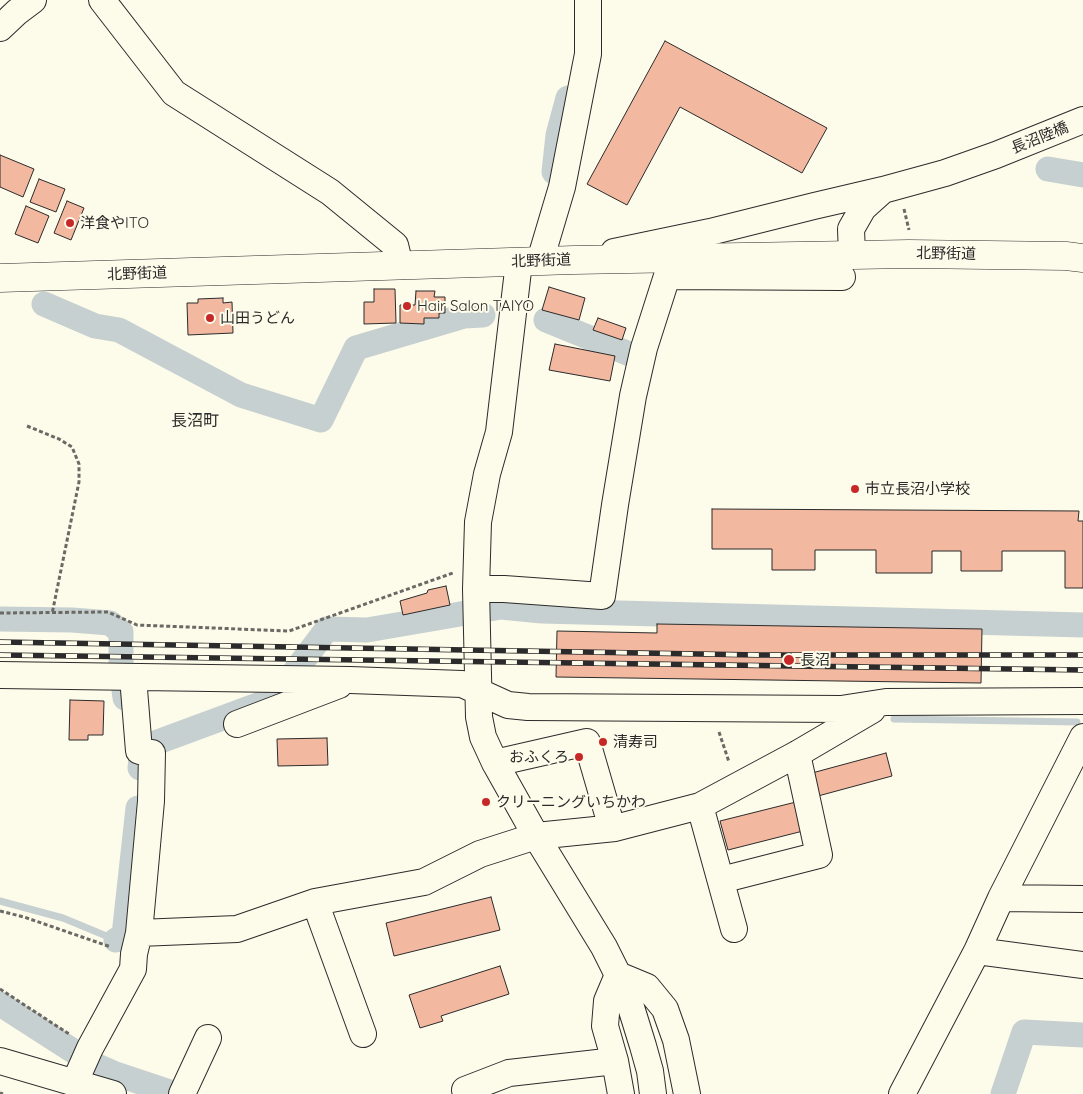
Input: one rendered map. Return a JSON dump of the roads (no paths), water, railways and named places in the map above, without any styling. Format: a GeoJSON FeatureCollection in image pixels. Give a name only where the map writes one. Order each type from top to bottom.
{"type":"FeatureCollection","features":[{"type":"Feature","properties":{"kind":"main road","name":"北野街道"},"geometry":{"type":"LineString","coordinates":[[0,278],[574,260],[847,266],[909,254],[1066,256],[1083,258]]}},
{"type":"Feature","properties":{"kind":"street"},"geometry":{"type":"LineString","coordinates":[[0,28],[33,0]]}},
{"type":"Feature","properties":{"kind":"street"},"geometry":{"type":"LineString","coordinates":[[102,0],[174,94],[330,192],[395,245],[400,266]]}},
{"type":"Feature","properties":{"kind":"street"},"geometry":{"type":"LineString","coordinates":[[588,0],[588,54],[562,187],[530,262],[499,432],[487,474],[478,522],[476,577],[477,690],[483,737],[494,763],[587,919],[618,975],[644,1046],[653,1094]]}},
{"type":"Feature","properties":{"kind":"street","name":"長沼陸橋"},"geometry":{"type":"LineString","coordinates":[[574,260],[710,232],[814,206],[893,197],[945,172],[996,156],[1083,120]]}},
{"type":"Feature","properties":{"kind":"street"},"geometry":{"type":"LineString","coordinates":[[476,577],[504,589],[602,596],[633,396],[644,348],[667,276],[847,266],[851,229],[863,208],[893,197]]}},
{"type":"Feature","properties":{"kind":"street"},"geometry":{"type":"LineString","coordinates":[[0,675],[350,680],[462,684],[508,705],[521,706],[841,709],[886,702],[1083,701]]}},
{"type":"Feature","properties":{"kind":"street"},"geometry":{"type":"LineString","coordinates":[[74,1084],[90,1048],[132,969],[136,944],[151,801],[152,752],[139,751],[133,676]]}},
{"type":"Feature","properties":{"kind":"street"},"geometry":{"type":"LineString","coordinates":[[237,724],[350,680]]}},
{"type":"Feature","properties":{"kind":"street"},"geometry":{"type":"LineString","coordinates":[[136,944],[237,929],[316,902],[424,882],[480,854],[536,836],[612,828],[700,806],[797,754],[886,702]]}},
{"type":"Feature","properties":{"kind":"street"},"geometry":{"type":"LineString","coordinates":[[902,1094],[977,951],[1001,898],[1083,737]]}},
{"type":"Feature","properties":{"kind":"street"},"geometry":{"type":"LineString","coordinates":[[494,763],[586,742],[612,828]]}},
{"type":"Feature","properties":{"kind":"street"},"geometry":{"type":"LineString","coordinates":[[721,880],[819,855],[797,754]]}},
{"type":"Feature","properties":{"kind":"street"},"geometry":{"type":"LineString","coordinates":[[700,806],[734,930]]}},
{"type":"Feature","properties":{"kind":"street"},"geometry":{"type":"LineString","coordinates":[[1001,898],[1083,899]]}},
{"type":"Feature","properties":{"kind":"street"},"geometry":{"type":"LineString","coordinates":[[316,902],[363,1034]]}},
{"type":"Feature","properties":{"kind":"street"},"geometry":{"type":"LineString","coordinates":[[977,951],[1083,965]]}},
{"type":"Feature","properties":{"kind":"street"},"geometry":{"type":"LineString","coordinates":[[618,975],[608,1000],[605,1026],[615,1061],[621,1094]]}},
{"type":"Feature","properties":{"kind":"street"},"geometry":{"type":"LineString","coordinates":[[618,975],[647,987],[666,1009],[676,1040],[687,1094]]}},
{"type":"Feature","properties":{"kind":"street"},"geometry":{"type":"LineString","coordinates":[[182,1094],[208,1038]]}},
{"type":"Feature","properties":{"kind":"street"},"geometry":{"type":"LineString","coordinates":[[0,1061],[113,1094]]}},
{"type":"Feature","properties":{"kind":"street"},"geometry":{"type":"LineString","coordinates":[[465,1090],[509,1073],[615,1061]]}},
{"type":"Feature","properties":{"kind":"waterway"},"geometry":{"type":"LineString","coordinates":[[554,172],[558,135],[568,98]]}},
{"type":"Feature","properties":{"kind":"waterway"},"geometry":{"type":"LineString","coordinates":[[1048,169],[1083,175]]}},
{"type":"Feature","properties":{"kind":"waterway"},"geometry":{"type":"LineString","coordinates":[[44,304],[95,326],[119,330],[241,395],[321,420],[356,348],[464,316],[483,315]]}},
{"type":"Feature","properties":{"kind":"waterway"},"geometry":{"type":"LineString","coordinates":[[546,320],[632,355]]}},
{"type":"Feature","properties":{"kind":"waterway"},"geometry":{"type":"LineString","coordinates":[[140,768],[141,759],[155,743],[274,699],[327,629],[367,630],[501,607],[542,611],[1083,625]]}},
{"type":"Feature","properties":{"kind":"waterway"},"geometry":{"type":"LineString","coordinates":[[0,619],[72,620],[110,623],[121,632],[121,667],[125,698]]}},
{"type":"Feature","properties":{"kind":"waterway"},"geometry":{"type":"LineString","coordinates":[[894,719],[1077,722]]}},
{"type":"Feature","properties":{"kind":"waterway"},"geometry":{"type":"LineString","coordinates":[[116,940],[124,935],[138,808]]}},
{"type":"Feature","properties":{"kind":"waterway"},"geometry":{"type":"LineString","coordinates":[[0,901],[63,918],[116,940],[133,942]]}},
{"type":"Feature","properties":{"kind":"waterway"},"geometry":{"type":"LineString","coordinates":[[0,1004],[95,1065],[176,1094]]}},
{"type":"Feature","properties":{"kind":"waterway"},"geometry":{"type":"LineString","coordinates":[[1003,1094],[1024,1032],[1083,1035]]}},
{"type":"Feature","properties":{"kind":"railway"},"geometry":{"type":"LineString","coordinates":[[0,642],[758,655],[1083,655]]}},
{"type":"Feature","properties":{"kind":"railway"},"geometry":{"type":"LineString","coordinates":[[0,655],[1083,670]]}},
{"type":"Feature","properties":{"kind":"place","name":"洋食やITO"},"geometry":{"type":"Point","coordinates":[70,223]}},
{"type":"Feature","properties":{"kind":"place","name":"Hair Salon TAIYO"},"geometry":{"type":"Point","coordinates":[407,306]}},
{"type":"Feature","properties":{"kind":"place","name":"山田うどん"},"geometry":{"type":"Point","coordinates":[210,318]}},
{"type":"Feature","properties":{"kind":"place","name":"市立長沼小学校"},"geometry":{"type":"Point","coordinates":[855,489]}},
{"type":"Feature","properties":{"kind":"place","name":"長沼"},"geometry":{"type":"Point","coordinates":[789,660]}},
{"type":"Feature","properties":{"kind":"place","name":"清寿司"},"geometry":{"type":"Point","coordinates":[603,742]}},
{"type":"Feature","properties":{"kind":"place","name":"おふくろ"},"geometry":{"type":"Point","coordinates":[579,757]}},
{"type":"Feature","properties":{"kind":"place","name":"クリーニングいちかわ"},"geometry":{"type":"Point","coordinates":[486,802]}},
{"type":"Feature","properties":{"kind":"district","name":"長沼町"},"geometry":{"type":"Point","coordinates":[195,421]}}]}
